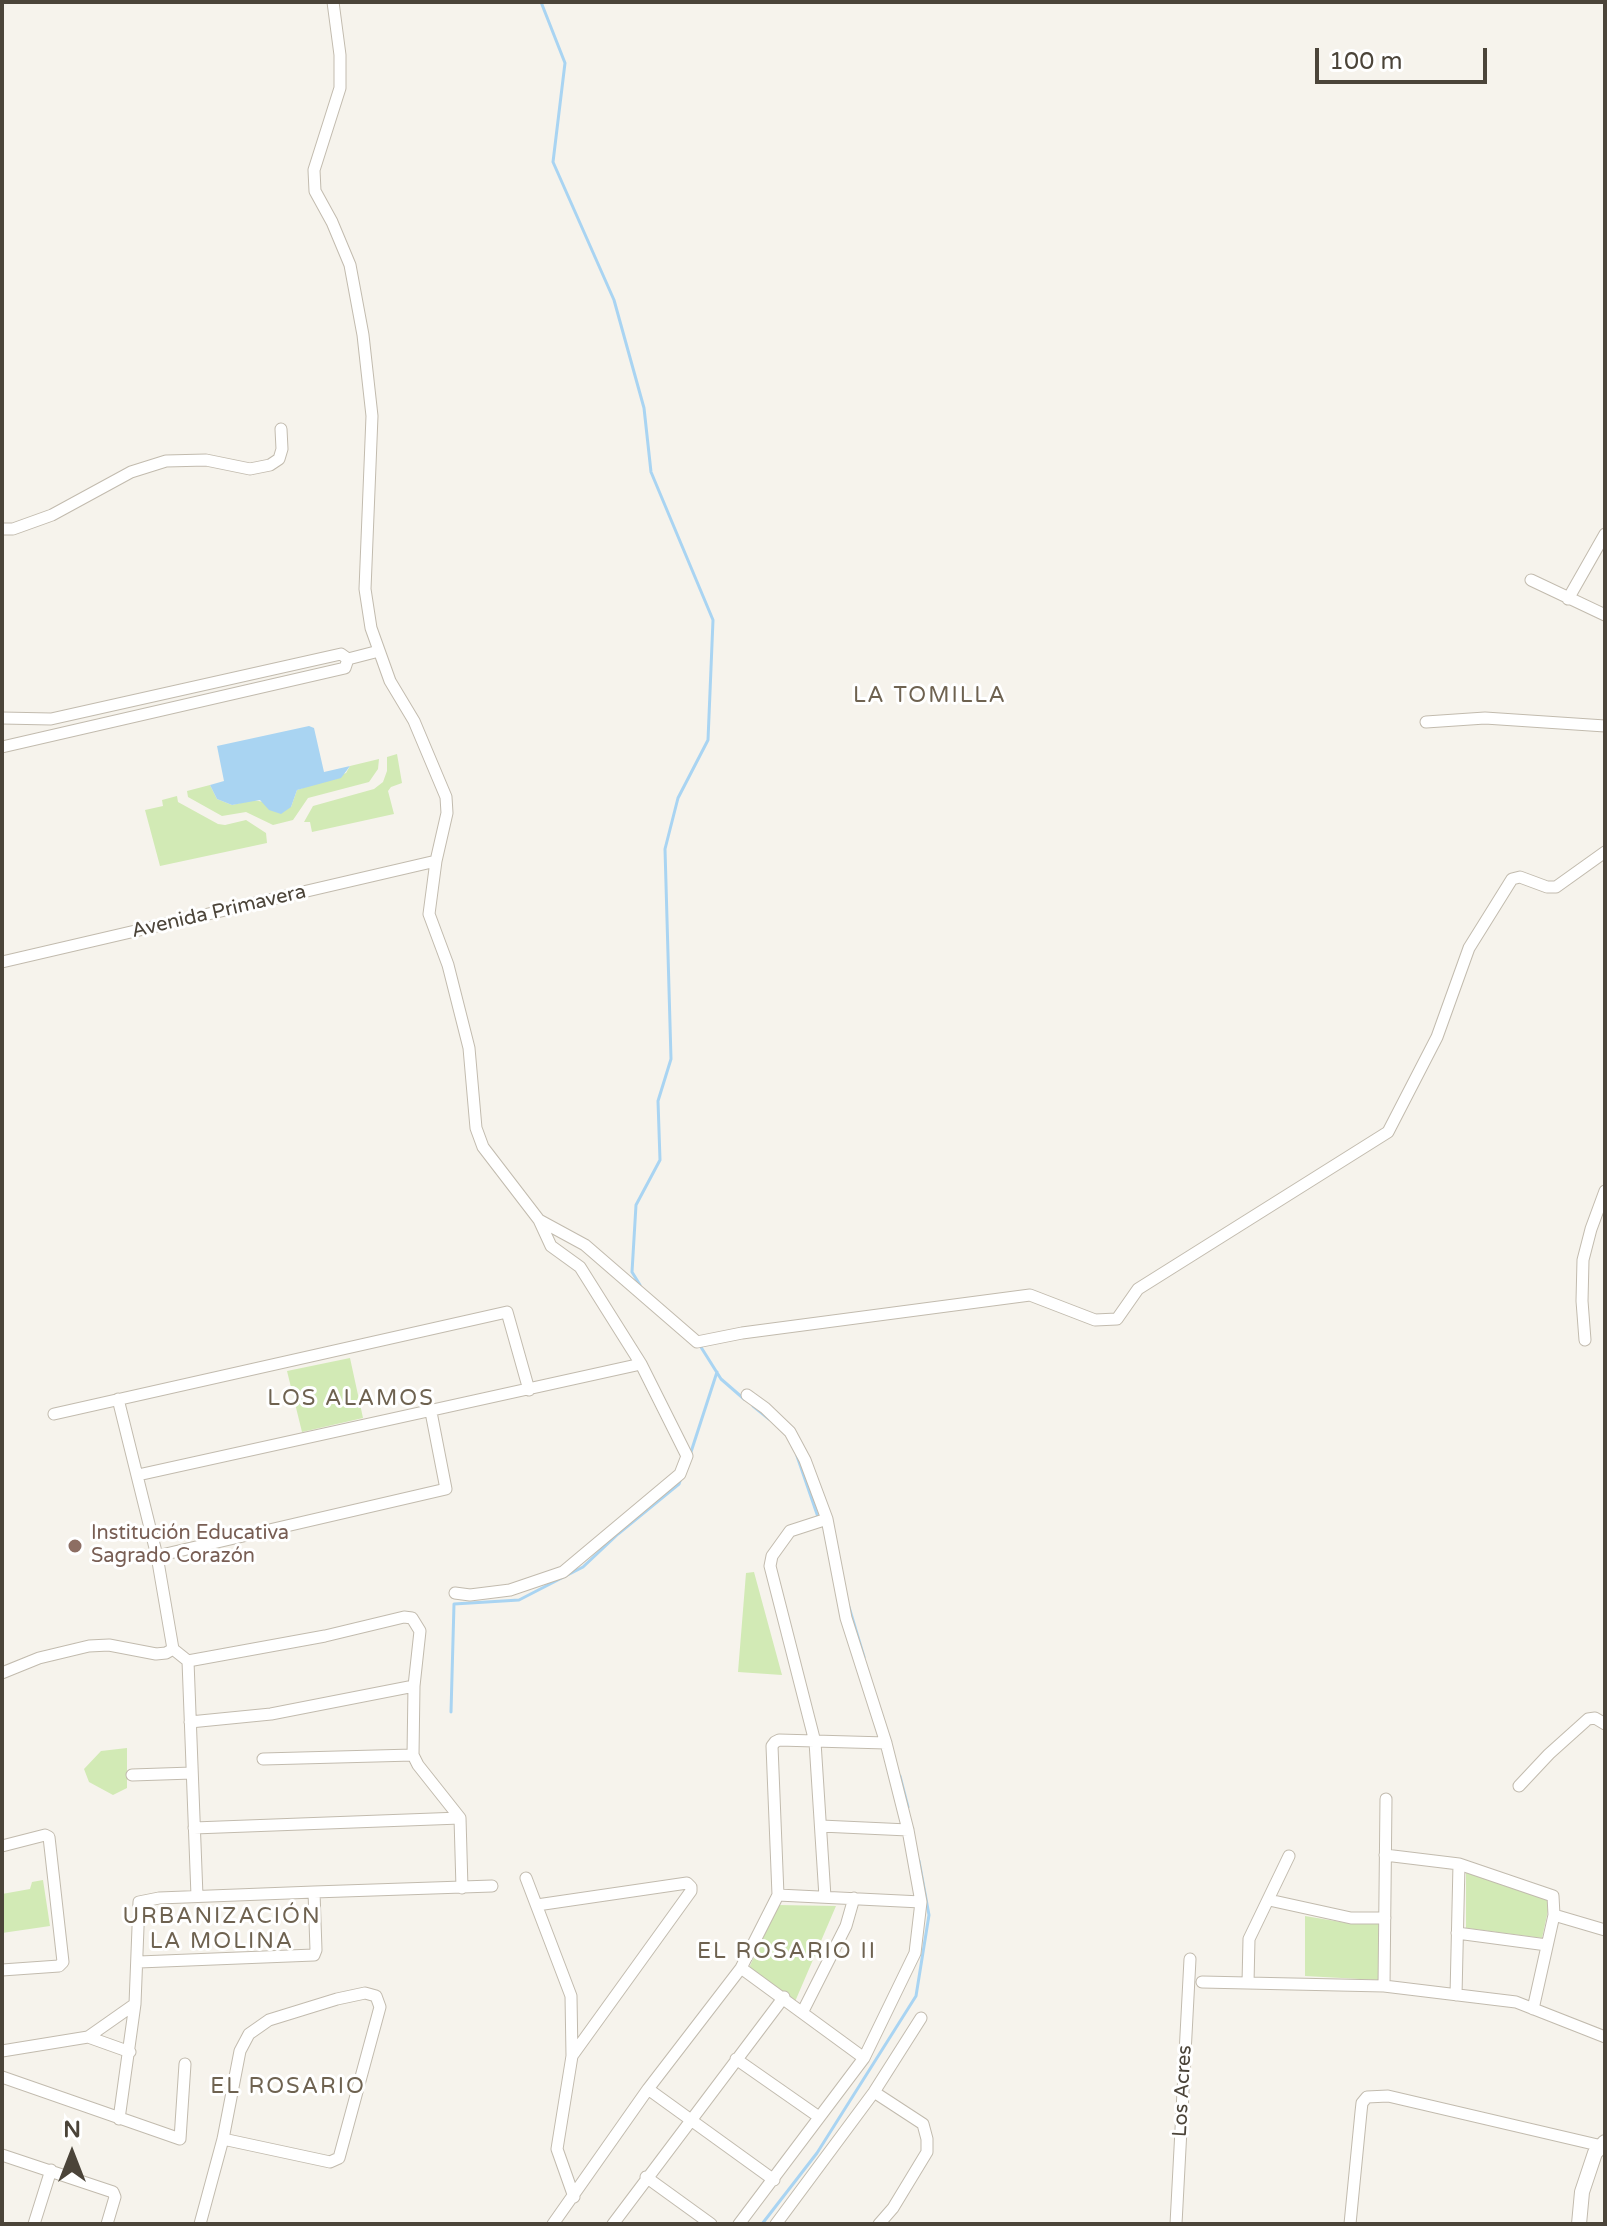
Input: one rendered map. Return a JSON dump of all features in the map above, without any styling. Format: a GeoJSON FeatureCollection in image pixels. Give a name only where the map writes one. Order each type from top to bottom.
{"type":"FeatureCollection","features":[{"type":"Feature","properties":{"kind":"street"},"geometry":{"type":"LineString","coordinates":[[333,2],[340,55],[340,88],[314,170],[314,180],[315,191],[350,265],[363,335],[372,416],[365,589],[371,628],[390,681],[414,721],[446,797],[447,813],[436,861],[429,914],[448,965],[469,1048],[476,1128],[483,1147],[539,1220],[551,1246],[580,1267],[641,1364],[687,1456],[680,1474],[563,1572],[510,1590],[470,1595],[455,1593]]}},
{"type":"Feature","properties":{"kind":"street"},"geometry":{"type":"LineString","coordinates":[[2,529],[13,529],[52,515],[131,472],[166,461],[206,460],[250,469],[270,465],[279,459],[281,429]]}},
{"type":"Feature","properties":{"kind":"street"},"geometry":{"type":"LineString","coordinates":[[1568,599],[1605,534]]}},
{"type":"Feature","properties":{"kind":"street"},"geometry":{"type":"LineString","coordinates":[[1531,580],[1605,615]]}},
{"type":"Feature","properties":{"kind":"street"},"geometry":{"type":"LineString","coordinates":[[348,659],[379,651]]}},
{"type":"Feature","properties":{"kind":"street"},"geometry":{"type":"LineString","coordinates":[[2,718],[51,719],[341,654],[348,659]]}},
{"type":"Feature","properties":{"kind":"street"},"geometry":{"type":"LineString","coordinates":[[2,747],[345,668],[348,659]]}},
{"type":"Feature","properties":{"kind":"street"},"geometry":{"type":"LineString","coordinates":[[1426,722],[1485,718],[1605,726]]}},
{"type":"Feature","properties":{"kind":"street"},"geometry":{"type":"LineString","coordinates":[[539,1220],[585,1245],[697,1342],[742,1333],[1030,1295],[1095,1320],[1117,1319],[1138,1289],[1388,1132],[1437,1037],[1469,948],[1512,879],[1520,877],[1547,887],[1556,887],[1605,852]]}},
{"type":"Feature","properties":{"kind":"street","name":"Avenida Primavera"},"geometry":{"type":"LineString","coordinates":[[2,962],[436,861]]}},
{"type":"Feature","properties":{"kind":"street"},"geometry":{"type":"LineString","coordinates":[[1585,1340],[1583,1260],[1605,1191]]}},
{"type":"Feature","properties":{"kind":"street"},"geometry":{"type":"LineString","coordinates":[[54,1414],[507,1312],[529,1390]]}},
{"type":"Feature","properties":{"kind":"street"},"geometry":{"type":"LineString","coordinates":[[138,1475],[641,1364]]}},
{"type":"Feature","properties":{"kind":"street"},"geometry":{"type":"LineString","coordinates":[[739,2224],[864,2058],[915,1953],[921,1902],[908,1830],[886,1743],[846,1618],[827,1519],[805,1460],[790,1432],[747,1395]]}},
{"type":"Feature","properties":{"kind":"street"},"geometry":{"type":"LineString","coordinates":[[118,1399],[157,1556],[173,1649],[188,1661],[412,1618],[420,1631],[414,1686],[413,1755],[460,1818],[462,1888]]}},
{"type":"Feature","properties":{"kind":"street"},"geometry":{"type":"LineString","coordinates":[[157,1556],[446,1489],[431,1412]]}},
{"type":"Feature","properties":{"kind":"street"},"geometry":{"type":"LineString","coordinates":[[825,1897],[815,1742],[770,1561],[790,1531],[827,1519]]}},
{"type":"Feature","properties":{"kind":"street"},"geometry":{"type":"LineString","coordinates":[[2,1673],[39,1658],[89,1646],[109,1645],[156,1654],[173,1649]]}},
{"type":"Feature","properties":{"kind":"street"},"geometry":{"type":"LineString","coordinates":[[188,1661],[197,1896]]}},
{"type":"Feature","properties":{"kind":"street"},"geometry":{"type":"LineString","coordinates":[[190,1722],[271,1714],[414,1686]]}},
{"type":"Feature","properties":{"kind":"street"},"geometry":{"type":"LineString","coordinates":[[1519,1786],[1588,1719],[1595,1718],[1605,1724]]}},
{"type":"Feature","properties":{"kind":"street"},"geometry":{"type":"LineString","coordinates":[[559,2222],[648,2089],[741,1968],[778,1895],[772,1746],[779,1740],[886,1743]]}},
{"type":"Feature","properties":{"kind":"street"},"geometry":{"type":"LineString","coordinates":[[263,1759],[413,1755]]}},
{"type":"Feature","properties":{"kind":"street"},"geometry":{"type":"LineString","coordinates":[[132,1775],[192,1773]]}},
{"type":"Feature","properties":{"kind":"street"},"geometry":{"type":"LineString","coordinates":[[1384,1986],[1386,1799]]}},
{"type":"Feature","properties":{"kind":"street"},"geometry":{"type":"LineString","coordinates":[[194,1828],[460,1818]]}},
{"type":"Feature","properties":{"kind":"street"},"geometry":{"type":"LineString","coordinates":[[821,1826],[908,1830]]}},
{"type":"Feature","properties":{"kind":"street"},"geometry":{"type":"LineString","coordinates":[[2,1846],[45,1835],[49,1837],[63,1962],[59,1966],[2,1970]]}},
{"type":"Feature","properties":{"kind":"street"},"geometry":{"type":"LineString","coordinates":[[1385,1855],[1459,1864],[1550,1893],[1555,1900],[1554,1915],[1533,2009]]}},
{"type":"Feature","properties":{"kind":"street"},"geometry":{"type":"LineString","coordinates":[[1248,1983],[1249,1939],[1289,1856]]}},
{"type":"Feature","properties":{"kind":"street"},"geometry":{"type":"LineString","coordinates":[[1456,1995],[1459,1864]]}},
{"type":"Feature","properties":{"kind":"street"},"geometry":{"type":"LineString","coordinates":[[526,1878],[569,1988],[572,2056],[557,2149],[574,2197]]}},
{"type":"Feature","properties":{"kind":"street"},"geometry":{"type":"LineString","coordinates":[[537,1905],[687,1883],[691,1887],[572,2056]]}},
{"type":"Feature","properties":{"kind":"street"},"geometry":{"type":"LineString","coordinates":[[119,2119],[130,2052],[139,1962],[139,1902],[197,1896],[492,1886]]}},
{"type":"Feature","properties":{"kind":"street"},"geometry":{"type":"LineString","coordinates":[[139,1962],[314,1955],[314,1892]]}},
{"type":"Feature","properties":{"kind":"street"},"geometry":{"type":"LineString","coordinates":[[778,1895],[921,1902]]}},
{"type":"Feature","properties":{"kind":"street"},"geometry":{"type":"LineString","coordinates":[[803,2011],[846,1926],[854,1898]]}},
{"type":"Feature","properties":{"kind":"street"},"geometry":{"type":"LineString","coordinates":[[1269,1900],[1351,1918],[1385,1918]]}},
{"type":"Feature","properties":{"kind":"street"},"geometry":{"type":"LineString","coordinates":[[1554,1915],[1605,1930]]}},
{"type":"Feature","properties":{"kind":"street"},"geometry":{"type":"LineString","coordinates":[[1457,1933],[1547,1945]]}},
{"type":"Feature","properties":{"kind":"street","name":"Los Acres"},"geometry":{"type":"LineString","coordinates":[[1176,2224],[1190,1959]]}},
{"type":"Feature","properties":{"kind":"street"},"geometry":{"type":"LineString","coordinates":[[741,1968],[864,2058]]}},
{"type":"Feature","properties":{"kind":"street"},"geometry":{"type":"LineString","coordinates":[[1202,1982],[1384,1986],[1516,2002],[1604,2034]]}},
{"type":"Feature","properties":{"kind":"street"},"geometry":{"type":"LineString","coordinates":[[200,2224],[223,2139],[240,2051],[249,2034],[269,2020],[337,1999],[365,1993],[376,1996],[380,2007],[339,2158],[330,2162],[223,2139]]}},
{"type":"Feature","properties":{"kind":"street"},"geometry":{"type":"LineString","coordinates":[[613,2224],[784,1997]]}},
{"type":"Feature","properties":{"kind":"street"},"geometry":{"type":"LineString","coordinates":[[2,2051],[88,2037],[135,2004]]}},
{"type":"Feature","properties":{"kind":"street"},"geometry":{"type":"LineString","coordinates":[[776,2224],[874,2092],[921,2018]]}},
{"type":"Feature","properties":{"kind":"street"},"geometry":{"type":"LineString","coordinates":[[88,2037],[130,2052]]}},
{"type":"Feature","properties":{"kind":"street"},"geometry":{"type":"LineString","coordinates":[[736,2059],[819,2117]]}},
{"type":"Feature","properties":{"kind":"street"},"geometry":{"type":"LineString","coordinates":[[2,2077],[181,2139],[185,2064]]}},
{"type":"Feature","properties":{"kind":"street"},"geometry":{"type":"LineString","coordinates":[[648,2089],[774,2180]]}},
{"type":"Feature","properties":{"kind":"street"},"geometry":{"type":"LineString","coordinates":[[874,2092],[923,2124],[927,2139],[927,2152],[893,2208],[879,2224]]}},
{"type":"Feature","properties":{"kind":"street"},"geometry":{"type":"LineString","coordinates":[[1350,2224],[1362,2103],[1367,2097],[1388,2096],[1603,2144],[1595,2153],[1582,2192],[1579,2224]]}},
{"type":"Feature","properties":{"kind":"street"},"geometry":{"type":"LineString","coordinates":[[2,2155],[113,2192],[115,2197],[107,2224]]}},
{"type":"Feature","properties":{"kind":"street"},"geometry":{"type":"LineString","coordinates":[[34,2224],[51,2170]]}},
{"type":"Feature","properties":{"kind":"street"},"geometry":{"type":"LineString","coordinates":[[646,2177],[711,2224]]}},
{"type":"Feature","properties":{"kind":"green space"},"geometry":{"type":"Polygon","coordinates":[[[397,754],[402,783],[388,791],[394,814],[312,832],[310,822],[304,822],[313,806],[374,789],[383,782],[387,757],[397,754]]]}},
{"type":"Feature","properties":{"kind":"green space"},"geometry":{"type":"Polygon","coordinates":[[[379,759],[378,769],[369,782],[308,798],[293,820],[273,825],[246,812],[222,816],[188,797],[187,791],[210,785],[217,799],[232,805],[253,800],[291,807],[297,790],[346,773],[350,766],[379,759]]]}},
{"type":"Feature","properties":{"kind":"green space"},"geometry":{"type":"Polygon","coordinates":[[[177,796],[178,802],[218,824],[246,820],[266,833],[267,843],[160,866],[145,810],[163,806],[162,800],[177,796]]]}},
{"type":"Feature","properties":{"kind":"green space"},"geometry":{"type":"Polygon","coordinates":[[[350,1358],[363,1418],[302,1432],[287,1371],[350,1358]]]}},
{"type":"Feature","properties":{"kind":"green space"},"geometry":{"type":"Polygon","coordinates":[[[754,1572],[782,1675],[738,1672],[746,1573],[754,1572]]]}},
{"type":"Feature","properties":{"kind":"green space"},"geometry":{"type":"Polygon","coordinates":[[[127,1748],[127,1788],[113,1795],[89,1782],[84,1769],[101,1751],[127,1748]]]}},
{"type":"Feature","properties":{"kind":"green space"},"geometry":{"type":"Polygon","coordinates":[[[1466,1872],[1547,1900],[1549,1906],[1542,1938],[1466,1928],[1466,1872]]]}},
{"type":"Feature","properties":{"kind":"green space"},"geometry":{"type":"Polygon","coordinates":[[[43,1880],[50,1926],[2,1933],[2,1894],[30,1889],[32,1882],[43,1880]]]}},
{"type":"Feature","properties":{"kind":"green space"},"geometry":{"type":"Polygon","coordinates":[[[778,1905],[836,1906],[794,2004],[748,1970],[778,1905]]]}},
{"type":"Feature","properties":{"kind":"green space"},"geometry":{"type":"Polygon","coordinates":[[[1305,1916],[1347,1923],[1379,1924],[1378,1980],[1305,1976],[1305,1916]]]}},
{"type":"Feature","properties":{"kind":"water"},"geometry":{"type":"Polygon","coordinates":[[[309,726],[314,728],[324,772],[350,766],[341,778],[297,790],[291,807],[281,814],[269,810],[260,800],[232,805],[217,799],[210,785],[224,781],[217,746],[309,726]]]}},
{"type":"Feature","properties":{"kind":"waterway"},"geometry":{"type":"LineString","coordinates":[[541,2],[565,63],[553,162],[614,300],[644,408],[651,472],[713,620],[708,740],[678,798],[665,849],[671,1059],[658,1101],[660,1160],[636,1205],[632,1272],[640,1285]]}},
{"type":"Feature","properties":{"kind":"waterway"},"geometry":{"type":"LineString","coordinates":[[699,1344],[721,1379],[744,1399]]}},
{"type":"Feature","properties":{"kind":"waterway"},"geometry":{"type":"LineString","coordinates":[[691,1452],[717,1372]]}},
{"type":"Feature","properties":{"kind":"waterway"},"geometry":{"type":"LineString","coordinates":[[753,1406],[769,1419]]}},
{"type":"Feature","properties":{"kind":"waterway"},"geometry":{"type":"LineString","coordinates":[[797,1456],[818,1517]]}},
{"type":"Feature","properties":{"kind":"waterway"},"geometry":{"type":"LineString","coordinates":[[451,1712],[454,1604],[519,1600],[583,1567],[679,1484],[681,1478]]}},
{"type":"Feature","properties":{"kind":"waterway"},"geometry":{"type":"LineString","coordinates":[[849,1607],[864,1657]]}},
{"type":"Feature","properties":{"kind":"waterway"},"geometry":{"type":"LineString","coordinates":[[900,1776],[908,1807]]}},
{"type":"Feature","properties":{"kind":"waterway"},"geometry":{"type":"LineString","coordinates":[[762,2224],[817,2153],[916,1996],[929,1915],[919,1861]]}},
{"type":"Feature","properties":{"kind":"place","name":"Institución Educativa Sagrado Corazón"},"geometry":{"type":"Point","coordinates":[75,1546]}},
{"type":"Feature","properties":{"kind":"district","name":"LA TOMILLA"},"geometry":{"type":"Point","coordinates":[930,696]}},
{"type":"Feature","properties":{"kind":"district","name":"LOS ALAMOS"},"geometry":{"type":"Point","coordinates":[351,1399]}},
{"type":"Feature","properties":{"kind":"district","name":"URBANIZACIÓN LA MOLINA"},"geometry":{"type":"Point","coordinates":[222,1930]}},
{"type":"Feature","properties":{"kind":"district","name":"EL ROSARIO II"},"geometry":{"type":"Point","coordinates":[787,1952]}},
{"type":"Feature","properties":{"kind":"district","name":"EL ROSARIO"},"geometry":{"type":"Point","coordinates":[288,2087]}}]}
